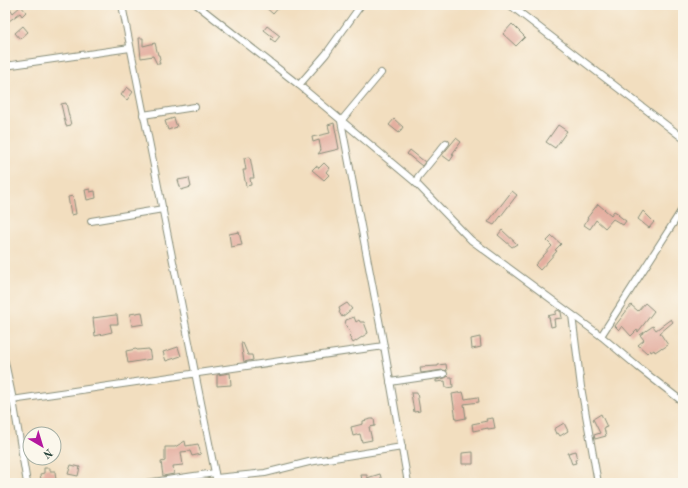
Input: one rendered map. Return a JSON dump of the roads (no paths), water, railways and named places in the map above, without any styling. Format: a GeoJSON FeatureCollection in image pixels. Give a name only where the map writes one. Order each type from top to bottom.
{"type":"FeatureCollection","features":[{"type":"Feature","properties":{"kind":"street"},"geometry":{"type":"LineString","coordinates":[[122,5],[216,478]]}},
{"type":"Feature","properties":{"kind":"street"},"geometry":{"type":"LineString","coordinates":[[197,5],[300,85],[416,183],[470,240],[600,336],[683,402]]}},
{"type":"Feature","properties":{"kind":"street"},"geometry":{"type":"LineString","coordinates":[[300,85],[326,54],[361,5]]}},
{"type":"Feature","properties":{"kind":"street"},"geometry":{"type":"LineString","coordinates":[[510,5],[683,138]]}},
{"type":"Feature","properties":{"kind":"street"},"geometry":{"type":"LineString","coordinates":[[5,66],[130,48]]}},
{"type":"Feature","properties":{"kind":"street"},"geometry":{"type":"LineString","coordinates":[[341,121],[381,74]]}},
{"type":"Feature","properties":{"kind":"street"},"geometry":{"type":"LineString","coordinates":[[143,115],[195,107]]}},
{"type":"Feature","properties":{"kind":"street"},"geometry":{"type":"LineString","coordinates":[[341,121],[384,346],[408,483]]}},
{"type":"Feature","properties":{"kind":"street"},"geometry":{"type":"LineString","coordinates":[[416,183],[418,177],[446,143]]}},
{"type":"Feature","properties":{"kind":"street"},"geometry":{"type":"LineString","coordinates":[[600,336],[683,208]]}},
{"type":"Feature","properties":{"kind":"street"},"geometry":{"type":"LineString","coordinates":[[91,221],[163,209]]}},
{"type":"Feature","properties":{"kind":"street"},"geometry":{"type":"LineString","coordinates":[[572,315],[581,387],[598,483]]}},
{"type":"Feature","properties":{"kind":"street"},"geometry":{"type":"LineString","coordinates":[[5,401],[384,346]]}},
{"type":"Feature","properties":{"kind":"street"},"geometry":{"type":"LineString","coordinates":[[5,362],[27,483]]}},
{"type":"Feature","properties":{"kind":"street"},"geometry":{"type":"LineString","coordinates":[[390,382],[444,374]]}},
{"type":"Feature","properties":{"kind":"street"},"geometry":{"type":"LineString","coordinates":[[146,483],[264,473],[309,462],[402,447]]}}]}
